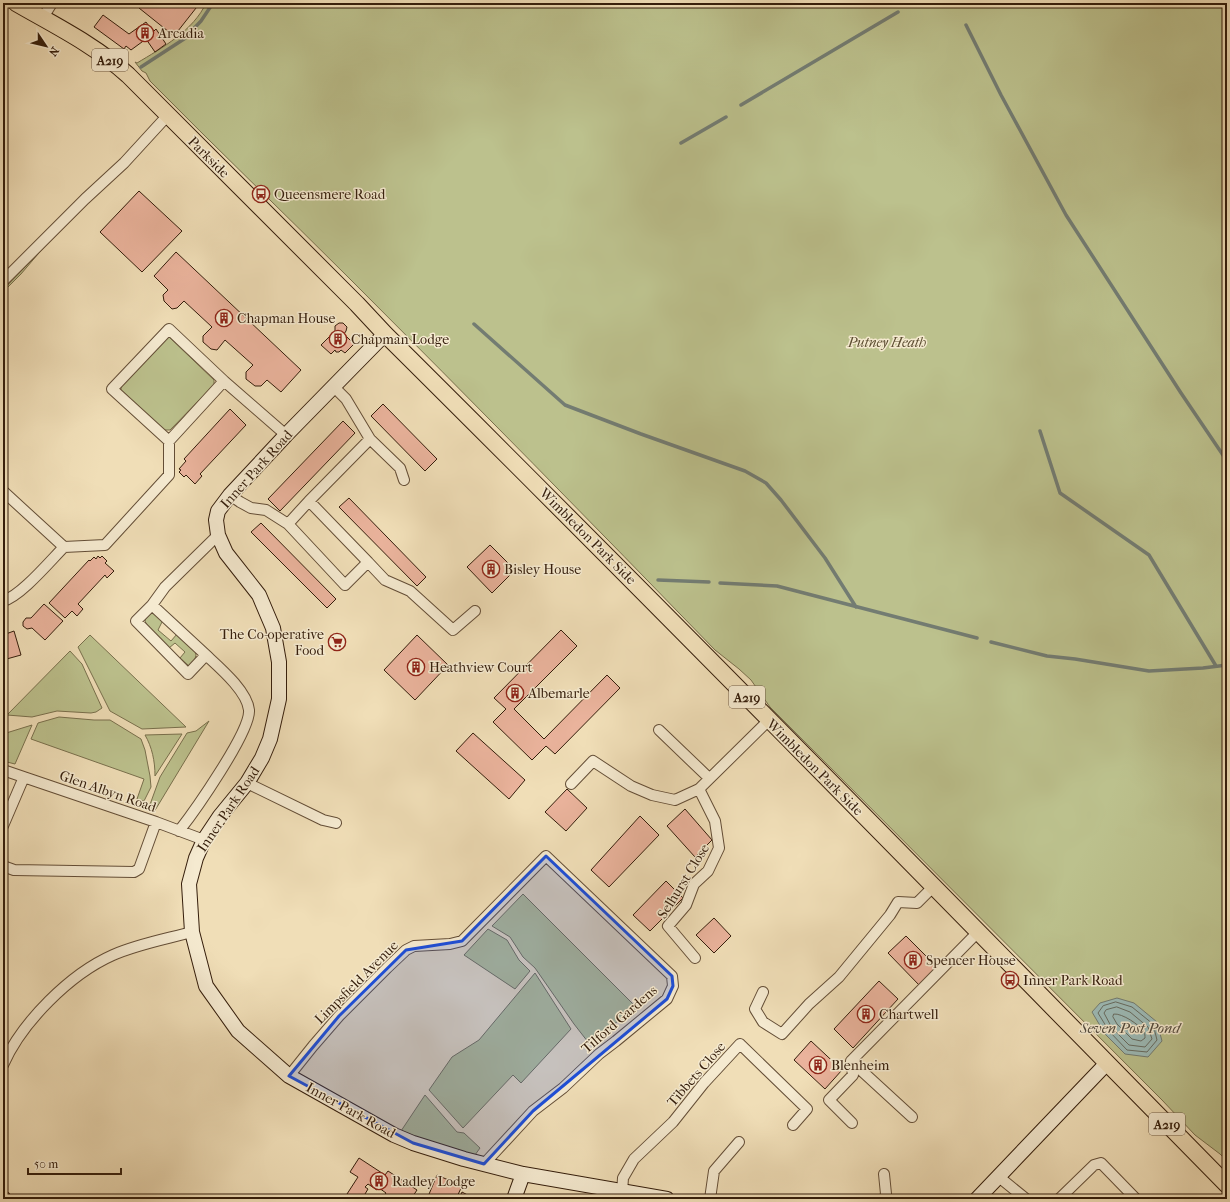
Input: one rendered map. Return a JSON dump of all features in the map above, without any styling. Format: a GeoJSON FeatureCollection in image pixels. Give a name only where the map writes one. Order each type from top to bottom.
{"type":"FeatureCollection","features":[{"type":"Feature","properties":{"kind":"main road","name":"Parkside"},"geometry":{"type":"LineString","coordinates":[[16,3],[88,45],[120,68],[361,308],[385,334]]}},
{"type":"Feature","properties":{"kind":"main road","name":"Wimbledon Park Side"},"geometry":{"type":"LineString","coordinates":[[385,334],[577,525],[1227,1185]]}},
{"type":"Feature","properties":{"kind":"street"},"geometry":{"type":"LineString","coordinates":[[42,19],[52,3]]}},
{"type":"Feature","properties":{"kind":"street"},"geometry":{"type":"LineString","coordinates":[[3,281],[85,199],[124,163],[168,115]]}},
{"type":"Feature","properties":{"kind":"street"},"geometry":{"type":"LineString","coordinates":[[169,441],[112,388],[168,329],[224,381],[286,435]]}},
{"type":"Feature","properties":{"kind":"street","name":"Inner Park Road"},"geometry":{"type":"LineString","coordinates":[[385,334],[286,435],[230,495],[218,511],[216,520],[218,535],[226,553],[259,595],[273,628],[278,662],[279,699],[270,739],[262,758],[247,783],[220,816],[204,840],[196,858],[189,884],[192,932],[206,986],[238,1031],[289,1076],[394,1135],[413,1143],[523,1174],[667,1199]]}},
{"type":"Feature","properties":{"kind":"street"},"geometry":{"type":"LineString","coordinates":[[3,600],[8,599],[23,589],[64,547],[105,545],[169,475],[169,441],[224,381]]}},
{"type":"Feature","properties":{"kind":"street"},"geometry":{"type":"LineString","coordinates":[[334,386],[346,399],[370,439],[400,468],[404,480]]}},
{"type":"Feature","properties":{"kind":"street"},"geometry":{"type":"LineString","coordinates":[[288,524],[370,439]]}},
{"type":"Feature","properties":{"kind":"street"},"geometry":{"type":"LineString","coordinates":[[4,492],[64,547]]}},
{"type":"Feature","properties":{"kind":"street"},"geometry":{"type":"LineString","coordinates":[[230,495],[251,508],[266,510],[288,524],[345,585],[368,562]]}},
{"type":"Feature","properties":{"kind":"street"},"geometry":{"type":"LineString","coordinates":[[309,501],[385,580],[410,591],[453,630],[475,611]]}},
{"type":"Feature","properties":{"kind":"street"},"geometry":{"type":"LineString","coordinates":[[206,656],[188,674],[136,621],[152,605],[164,587],[218,535]]}},
{"type":"Feature","properties":{"kind":"street"},"geometry":{"type":"LineString","coordinates":[[152,605],[221,669],[243,693],[249,710],[248,721],[226,761],[179,831]]}},
{"type":"Feature","properties":{"kind":"street"},"geometry":{"type":"LineString","coordinates":[[571,784],[593,761],[631,786],[652,794],[675,800],[699,789],[769,720]]}},
{"type":"Feature","properties":{"kind":"street"},"geometry":{"type":"LineString","coordinates":[[659,730],[709,778]]}},
{"type":"Feature","properties":{"kind":"street","name":"Glen Albyn Road"},"geometry":{"type":"LineString","coordinates":[[3,770],[156,822],[204,840]]}},
{"type":"Feature","properties":{"kind":"street"},"geometry":{"type":"LineString","coordinates":[[3,826],[24,777]]}},
{"type":"Feature","properties":{"kind":"street"},"geometry":{"type":"LineString","coordinates":[[247,783],[323,820],[336,823]]}},
{"type":"Feature","properties":{"kind":"street","name":"Selhurst Close"},"geometry":{"type":"LineString","coordinates":[[695,958],[668,926],[686,905],[694,884],[708,871],[720,848],[715,821],[699,789]]}},
{"type":"Feature","properties":{"kind":"street"},"geometry":{"type":"LineString","coordinates":[[3,866],[14,870],[134,872],[139,869],[156,822]]}},
{"type":"Feature","properties":{"kind":"street","name":"Limpsfield Avenue"},"geometry":{"type":"LineString","coordinates":[[289,1076],[340,1016],[406,950],[414,946],[450,944],[462,941],[546,856]]}},
{"type":"Feature","properties":{"kind":"street","name":"Tilford Gardens"},"geometry":{"type":"LineString","coordinates":[[484,1164],[533,1111],[563,1088],[599,1054],[667,999],[673,986],[672,976],[546,856]]}},
{"type":"Feature","properties":{"kind":"street"},"geometry":{"type":"LineString","coordinates":[[763,992],[755,1009],[763,1022],[782,1034],[809,1004],[839,977],[890,915],[898,902],[917,903],[934,886]]}},
{"type":"Feature","properties":{"kind":"street"},"geometry":{"type":"LineString","coordinates":[[3,1065],[24,1029],[51,1000],[83,973],[112,955],[135,947],[192,932]]}},
{"type":"Feature","properties":{"kind":"street"},"geometry":{"type":"LineString","coordinates":[[851,1061],[978,932]]}},
{"type":"Feature","properties":{"kind":"street","name":"Tibbets Close"},"geometry":{"type":"LineString","coordinates":[[622,1192],[623,1178],[634,1160],[673,1122],[704,1084],[740,1044],[807,1109],[793,1125]]}},
{"type":"Feature","properties":{"kind":"street"},"geometry":{"type":"LineString","coordinates":[[851,1061],[912,1117]]}},
{"type":"Feature","properties":{"kind":"street"},"geometry":{"type":"LineString","coordinates":[[851,1061],[853,1075],[829,1100],[852,1123]]}},
{"type":"Feature","properties":{"kind":"street"},"geometry":{"type":"LineString","coordinates":[[977,1199],[1107,1063]]}},
{"type":"Feature","properties":{"kind":"street"},"geometry":{"type":"LineString","coordinates":[[710,1199],[714,1171],[739,1142]]}},
{"type":"Feature","properties":{"kind":"street"},"geometry":{"type":"LineString","coordinates":[[1059,1199],[1094,1165],[1101,1163],[1136,1199]]}},
{"type":"Feature","properties":{"kind":"street"},"geometry":{"type":"LineString","coordinates":[[514,1199],[523,1174]]}},
{"type":"Feature","properties":{"kind":"street"},"geometry":{"type":"LineString","coordinates":[[884,1174],[886,1194],[884,1199]]}},
{"type":"Feature","properties":{"kind":"street"},"geometry":{"type":"LineString","coordinates":[[999,1177],[1026,1199]]}},
{"type":"Feature","properties":{"kind":"highlighted area"},"geometry":{"type":"Polygon","coordinates":[[[546,856],[672,976],[673,986],[667,999],[533,1111],[484,1164],[413,1143],[289,1076],[339,1016],[406,950],[462,941],[546,856]]]}},
{"type":"Feature","properties":{"kind":"green space","name":"Putney Heath"},"geometry":{"type":"Polygon","coordinates":[[[206,3],[1227,3],[1227,1161],[1195,1135],[1162,1100],[770,707],[751,680],[715,650],[442,371],[150,81],[146,73],[142,71],[135,62],[137,63],[176,38],[194,22],[206,3]]]}},
{"type":"Feature","properties":{"kind":"green space"},"geometry":{"type":"Polygon","coordinates":[[[44,247],[21,274],[3,292],[3,290],[44,247]]]}},
{"type":"Feature","properties":{"kind":"green space"},"geometry":{"type":"Polygon","coordinates":[[[166,337],[169,337],[214,380],[214,385],[170,430],[164,430],[121,390],[121,385],[166,337]]]}},
{"type":"Feature","properties":{"kind":"green space"},"geometry":{"type":"Polygon","coordinates":[[[150,613],[156,614],[163,620],[158,630],[171,641],[177,634],[195,651],[196,655],[194,663],[189,666],[180,658],[185,652],[175,643],[169,648],[148,628],[145,621],[146,617],[150,613]]]}},
{"type":"Feature","properties":{"kind":"green space"},"geometry":{"type":"Polygon","coordinates":[[[90,635],[186,727],[142,729],[110,711],[78,647],[90,635]]]}},
{"type":"Feature","properties":{"kind":"green space"},"geometry":{"type":"Polygon","coordinates":[[[70,651],[82,664],[102,708],[91,713],[57,711],[32,717],[7,715],[70,651]]]}},
{"type":"Feature","properties":{"kind":"green space"},"geometry":{"type":"Polygon","coordinates":[[[59,717],[110,720],[141,739],[145,750],[151,787],[144,801],[137,799],[144,779],[31,739],[38,723],[59,717]]]}},
{"type":"Feature","properties":{"kind":"green space"},"geometry":{"type":"Polygon","coordinates":[[[209,721],[154,812],[148,810],[160,777],[187,733],[196,731],[209,721]]]}},
{"type":"Feature","properties":{"kind":"green space"},"geometry":{"type":"Polygon","coordinates":[[[32,725],[15,764],[3,761],[3,734],[32,725]]]}},
{"type":"Feature","properties":{"kind":"green space"},"geometry":{"type":"Polygon","coordinates":[[[182,734],[155,776],[153,754],[145,735],[182,734]]]}},
{"type":"Feature","properties":{"kind":"green space"},"geometry":{"type":"Polygon","coordinates":[[[523,894],[637,1008],[588,1042],[535,968],[523,957],[510,937],[492,926],[523,894]]]}},
{"type":"Feature","properties":{"kind":"green space"},"geometry":{"type":"Polygon","coordinates":[[[488,929],[507,940],[519,960],[530,971],[515,989],[464,955],[488,929]]]}},
{"type":"Feature","properties":{"kind":"green space"},"geometry":{"type":"Polygon","coordinates":[[[535,973],[571,1029],[521,1083],[513,1075],[463,1128],[429,1090],[452,1057],[479,1040],[535,973]]]}},
{"type":"Feature","properties":{"kind":"green space"},"geometry":{"type":"Polygon","coordinates":[[[425,1095],[457,1132],[464,1133],[480,1148],[475,1155],[420,1139],[401,1131],[425,1095]]]}},
{"type":"Feature","properties":{"kind":"water","name":"Seven Post Pond"},"geometry":{"type":"Polygon","coordinates":[[[1117,998],[1134,1003],[1157,1022],[1162,1041],[1148,1057],[1125,1054],[1105,1034],[1092,1012],[1100,1003],[1117,998]]]}},
{"type":"Feature","properties":{"kind":"building"},"geometry":{"type":"Polygon","coordinates":[[[139,3],[200,3],[174,36],[139,8],[139,3]]]}},
{"type":"Feature","properties":{"kind":"building","name":"Arcadia"},"geometry":{"type":"Polygon","coordinates":[[[103,15],[129,34],[146,22],[153,32],[156,29],[166,44],[155,52],[146,39],[131,50],[126,46],[124,49],[94,27],[103,15]]]}},
{"type":"Feature","properties":{"kind":"building"},"geometry":{"type":"Polygon","coordinates":[[[139,191],[182,231],[142,272],[100,232],[139,191]]]}},
{"type":"Feature","properties":{"kind":"building","name":"Chapman House"},"geometry":{"type":"Polygon","coordinates":[[[176,252],[301,370],[281,392],[267,380],[261,386],[255,386],[246,379],[246,372],[253,365],[225,340],[217,350],[211,349],[203,342],[203,336],[212,327],[184,301],[177,308],[172,309],[164,301],[163,295],[168,290],[154,276],[176,252]]]}},
{"type":"Feature","properties":{"kind":"building","name":"Chapman Lodge"},"geometry":{"type":"Polygon","coordinates":[[[339,323],[343,323],[347,327],[344,334],[354,344],[345,353],[341,350],[336,352],[335,350],[331,354],[321,345],[335,331],[335,326],[339,323]]]}},
{"type":"Feature","properties":{"kind":"building"},"geometry":{"type":"Polygon","coordinates":[[[383,404],[437,459],[425,471],[371,416],[383,404]]]}},
{"type":"Feature","properties":{"kind":"building"},"geometry":{"type":"Polygon","coordinates":[[[230,409],[246,425],[200,474],[202,476],[195,484],[186,475],[184,477],[179,472],[181,470],[179,469],[186,461],[184,459],[230,409]]]}},
{"type":"Feature","properties":{"kind":"building"},"geometry":{"type":"Polygon","coordinates":[[[343,421],[355,433],[280,511],[268,499],[343,421]]]}},
{"type":"Feature","properties":{"kind":"building"},"geometry":{"type":"Polygon","coordinates":[[[349,498],[426,577],[417,586],[339,507],[349,498]]]}},
{"type":"Feature","properties":{"kind":"building"},"geometry":{"type":"Polygon","coordinates":[[[261,523],[336,599],[327,608],[251,532],[261,523]]]}},
{"type":"Feature","properties":{"kind":"building","name":"Bisley House"},"geometry":{"type":"Polygon","coordinates":[[[490,545],[515,570],[492,593],[467,567],[490,545]]]}},
{"type":"Feature","properties":{"kind":"building"},"geometry":{"type":"Polygon","coordinates":[[[98,556],[100,558],[102,556],[107,561],[105,563],[114,571],[107,578],[105,575],[78,604],[83,609],[77,616],[72,611],[65,618],[49,603],[89,560],[90,561],[94,557],[96,559],[98,556]]]}},
{"type":"Feature","properties":{"kind":"building"},"geometry":{"type":"Polygon","coordinates":[[[44,604],[63,621],[45,640],[32,628],[27,629],[23,626],[23,622],[26,618],[31,618],[44,604]]]}},
{"type":"Feature","properties":{"kind":"building","name":"Albemarle"},"geometry":{"type":"Polygon","coordinates":[[[561,630],[577,646],[514,709],[544,739],[607,675],[620,688],[555,754],[546,746],[532,760],[493,722],[506,709],[494,698],[561,630]]]}},
{"type":"Feature","properties":{"kind":"building"},"geometry":{"type":"Polygon","coordinates":[[[14,631],[21,655],[3,660],[3,635],[14,631]]]}},
{"type":"Feature","properties":{"kind":"building","name":"Heathview Court"},"geometry":{"type":"Polygon","coordinates":[[[417,635],[448,665],[415,700],[384,670],[417,635]]]}},
{"type":"Feature","properties":{"kind":"building"},"geometry":{"type":"Polygon","coordinates":[[[473,733],[525,780],[509,799],[456,751],[473,733]]]}},
{"type":"Feature","properties":{"kind":"building"},"geometry":{"type":"Polygon","coordinates":[[[567,789],[587,808],[566,831],[545,812],[567,789]]]}},
{"type":"Feature","properties":{"kind":"building"},"geometry":{"type":"Polygon","coordinates":[[[685,809],[712,840],[695,857],[667,826],[685,809]]]}},
{"type":"Feature","properties":{"kind":"building"},"geometry":{"type":"Polygon","coordinates":[[[640,816],[659,835],[609,887],[591,870],[640,816]]]}},
{"type":"Feature","properties":{"kind":"building"},"geometry":{"type":"Polygon","coordinates":[[[666,881],[683,898],[650,931],[633,915],[666,881]]]}},
{"type":"Feature","properties":{"kind":"building"},"geometry":{"type":"Polygon","coordinates":[[[714,918],[731,936],[714,953],[696,935],[714,918]]]}},
{"type":"Feature","properties":{"kind":"building","name":"Spencer House"},"geometry":{"type":"Polygon","coordinates":[[[906,936],[938,968],[920,986],[888,953],[906,936]]]}},
{"type":"Feature","properties":{"kind":"building","name":"Chartwell"},"geometry":{"type":"Polygon","coordinates":[[[879,981],[898,999],[853,1048],[834,1029],[879,981]]]}},
{"type":"Feature","properties":{"kind":"building","name":"Blenheim"},"geometry":{"type":"Polygon","coordinates":[[[811,1041],[842,1070],[825,1089],[794,1060],[811,1041]]]}},
{"type":"Feature","properties":{"kind":"building","name":"Radley Lodge"},"geometry":{"type":"Polygon","coordinates":[[[359,1158],[385,1175],[388,1171],[417,1190],[411,1199],[402,1199],[397,1196],[395,1199],[382,1199],[386,1193],[379,1188],[377,1190],[368,1184],[365,1187],[368,1189],[362,1199],[354,1199],[347,1194],[358,1177],[350,1172],[359,1158]]]}},
{"type":"Feature","properties":{"kind":"building"},"geometry":{"type":"Polygon","coordinates":[[[437,1175],[462,1186],[456,1199],[427,1199],[437,1175]]]}},
{"type":"Feature","properties":{"kind":"building"},"geometry":{"type":"Polygon","coordinates":[[[462,1192],[475,1199],[459,1199],[462,1192]]]}},
{"type":"Feature","properties":{"kind":"waterway"},"geometry":{"type":"LineString","coordinates":[[141,67],[184,39],[201,21],[213,3]]}},
{"type":"Feature","properties":{"kind":"waterway"},"geometry":{"type":"LineString","coordinates":[[741,105],[898,12]]}},
{"type":"Feature","properties":{"kind":"waterway"},"geometry":{"type":"LineString","coordinates":[[966,25],[1001,95],[1066,215],[1181,393],[1227,461]]}},
{"type":"Feature","properties":{"kind":"waterway"},"geometry":{"type":"LineString","coordinates":[[681,143],[726,117]]}},
{"type":"Feature","properties":{"kind":"waterway"},"geometry":{"type":"LineString","coordinates":[[474,324],[565,405],[745,471],[766,483],[781,500],[825,558],[856,607]]}},
{"type":"Feature","properties":{"kind":"waterway"},"geometry":{"type":"LineString","coordinates":[[1040,431],[1060,493],[1149,555],[1216,666]]}},
{"type":"Feature","properties":{"kind":"waterway"},"geometry":{"type":"LineString","coordinates":[[658,580],[709,582]]}},
{"type":"Feature","properties":{"kind":"waterway"},"geometry":{"type":"LineString","coordinates":[[720,583],[777,586],[977,638]]}},
{"type":"Feature","properties":{"kind":"waterway"},"geometry":{"type":"LineString","coordinates":[[991,642],[1047,656],[1149,671],[1227,665]]}},
{"type":"Feature","properties":{"kind":"place","name":"Arcadia"},"geometry":{"type":"Point","coordinates":[145,33]}},
{"type":"Feature","properties":{"kind":"place","name":"Queensmere Road"},"geometry":{"type":"Point","coordinates":[261,194]}},
{"type":"Feature","properties":{"kind":"place","name":"Chapman House"},"geometry":{"type":"Point","coordinates":[224,318]}},
{"type":"Feature","properties":{"kind":"place","name":"Chapman Lodge"},"geometry":{"type":"Point","coordinates":[338,339]}},
{"type":"Feature","properties":{"kind":"place","name":"Bisley House"},"geometry":{"type":"Point","coordinates":[491,569]}},
{"type":"Feature","properties":{"kind":"place","name":"The Co-operative Food"},"geometry":{"type":"Point","coordinates":[337,642]}},
{"type":"Feature","properties":{"kind":"place","name":"Heathview Court"},"geometry":{"type":"Point","coordinates":[416,667]}},
{"type":"Feature","properties":{"kind":"place","name":"Albemarle"},"geometry":{"type":"Point","coordinates":[515,693]}},
{"type":"Feature","properties":{"kind":"place","name":"Spencer House"},"geometry":{"type":"Point","coordinates":[913,960]}},
{"type":"Feature","properties":{"kind":"place","name":"Inner Park Road"},"geometry":{"type":"Point","coordinates":[1010,980]}},
{"type":"Feature","properties":{"kind":"place","name":"Chartwell"},"geometry":{"type":"Point","coordinates":[866,1014]}},
{"type":"Feature","properties":{"kind":"place","name":"Blenheim"},"geometry":{"type":"Point","coordinates":[818,1065]}},
{"type":"Feature","properties":{"kind":"place","name":"Radley Lodge"},"geometry":{"type":"Point","coordinates":[379,1181]}}]}
